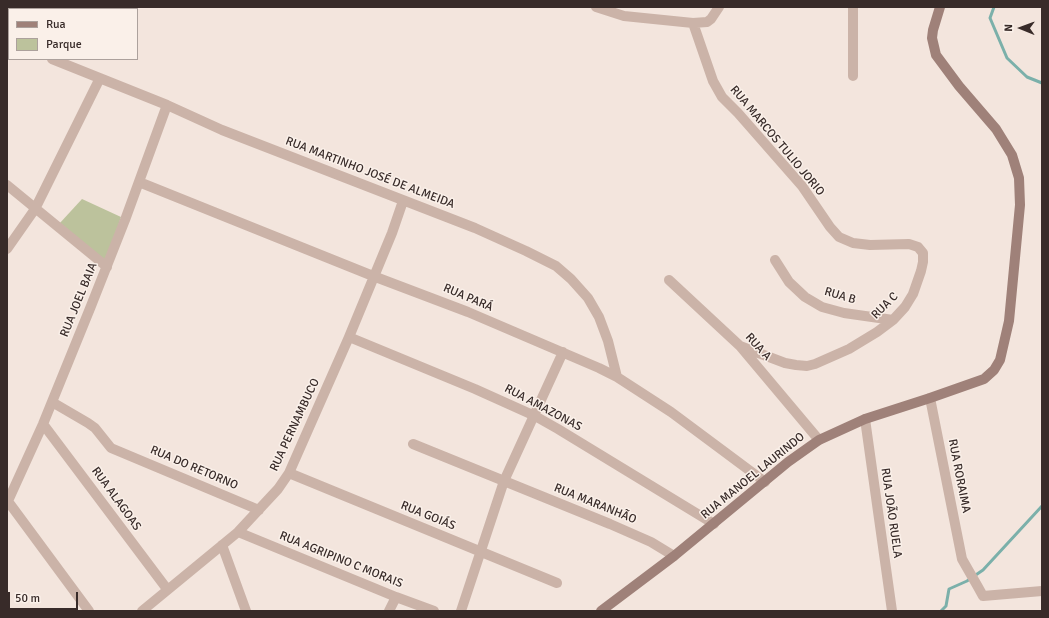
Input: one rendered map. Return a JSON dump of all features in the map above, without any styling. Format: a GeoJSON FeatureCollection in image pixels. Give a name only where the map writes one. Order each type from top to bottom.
{"type":"FeatureCollection","features":[{"type":"Feature","properties":{"kind":"street"},"geometry":{"type":"LineString","coordinates":[[596,7],[624,16],[693,23],[707,22],[711,19],[719,7]]}},
{"type":"Feature","properties":{"kind":"street"},"geometry":{"type":"LineString","coordinates":[[853,7],[853,76]]}},
{"type":"Feature","properties":{"kind":"street","name":"RUA MANOEL LAURINDO"},"geometry":{"type":"LineString","coordinates":[[601,611],[674,556],[788,462],[819,440],[864,419],[984,379],[994,370],[1000,360],[1010,321],[1020,205],[1019,178],[1012,155],[996,129],[959,86],[936,55],[932,38],[940,7]]}},
{"type":"Feature","properties":{"kind":"street","name":"RUA MARCOS TULIO JORIO"},"geometry":{"type":"LineString","coordinates":[[693,23],[713,81],[722,97],[738,113],[802,186],[830,227]]}},
{"type":"Feature","properties":{"kind":"street","name":"RUA MARTINHO JOSÉ DE ALMEIDA"},"geometry":{"type":"LineString","coordinates":[[55,60],[167,105],[222,130],[475,228],[556,266],[571,279],[588,298],[599,316],[608,341],[617,377]]}},
{"type":"Feature","properties":{"kind":"street"},"geometry":{"type":"LineString","coordinates":[[7,249],[35,209],[100,78]]}},
{"type":"Feature","properties":{"kind":"street","name":"RUA JOEL BAIA"},"geometry":{"type":"LineString","coordinates":[[7,500],[43,424],[107,267],[167,105]]}},
{"type":"Feature","properties":{"kind":"street","name":"RUA PARÁ"},"geometry":{"type":"LineString","coordinates":[[139,182],[373,276],[437,299],[563,352],[617,377],[671,412],[765,482]]}},
{"type":"Feature","properties":{"kind":"street"},"geometry":{"type":"LineString","coordinates":[[7,185],[107,267]]}},
{"type":"Feature","properties":{"kind":"street","name":"RUA PERNAMBUCO"},"geometry":{"type":"LineString","coordinates":[[142,611],[238,532],[278,489],[289,473],[349,337],[392,233],[403,201]]}},
{"type":"Feature","properties":{"kind":"street","name":"RUA C"},"geometry":{"type":"LineString","coordinates":[[740,346],[785,363],[807,366],[849,349],[893,320],[905,307],[913,294],[924,262],[923,253],[918,247],[909,244],[870,245],[853,243],[839,237],[830,227]]}},
{"type":"Feature","properties":{"kind":"street","name":"RUA B"},"geometry":{"type":"LineString","coordinates":[[775,260],[789,282],[805,296],[822,306],[844,313],[893,320]]}},
{"type":"Feature","properties":{"kind":"street","name":"RUA A"},"geometry":{"type":"LineString","coordinates":[[669,280],[740,346],[819,440]]}},
{"type":"Feature","properties":{"kind":"street","name":"RUA AMAZONAS"},"geometry":{"type":"LineString","coordinates":[[349,337],[475,389],[534,416],[572,437],[714,524]]}},
{"type":"Feature","properties":{"kind":"street"},"geometry":{"type":"LineString","coordinates":[[461,611],[504,481],[563,352]]}},
{"type":"Feature","properties":{"kind":"street","name":"RUA RORAIMA"},"geometry":{"type":"LineString","coordinates":[[930,398],[962,559],[975,583],[983,596],[1042,591]]}},
{"type":"Feature","properties":{"kind":"street","name":"RUA DO RETORNO"},"geometry":{"type":"LineString","coordinates":[[52,402],[88,423],[101,435],[109,447],[259,510]]}},
{"type":"Feature","properties":{"kind":"street","name":"RUA JOÃO RUELA"},"geometry":{"type":"LineString","coordinates":[[864,419],[892,611]]}},
{"type":"Feature","properties":{"kind":"street","name":"RUA ALAGOAS"},"geometry":{"type":"LineString","coordinates":[[43,424],[167,589]]}},
{"type":"Feature","properties":{"kind":"street","name":"RUA MARANHÃO"},"geometry":{"type":"LineString","coordinates":[[413,444],[651,542],[674,556]]}},
{"type":"Feature","properties":{"kind":"street","name":"RUA GOIÁS"},"geometry":{"type":"LineString","coordinates":[[289,473],[556,583]]}},
{"type":"Feature","properties":{"kind":"street"},"geometry":{"type":"LineString","coordinates":[[7,500],[89,611]]}},
{"type":"Feature","properties":{"kind":"street","name":"RUA AGRIPINO C MORAIS"},"geometry":{"type":"LineString","coordinates":[[238,532],[396,597],[434,611]]}},
{"type":"Feature","properties":{"kind":"street"},"geometry":{"type":"LineString","coordinates":[[222,545],[246,611]]}},
{"type":"Feature","properties":{"kind":"street"},"geometry":{"type":"LineString","coordinates":[[389,611],[396,597]]}},
{"type":"Feature","properties":{"kind":"green space"},"geometry":{"type":"Polygon","coordinates":[[[82,199],[121,217],[106,262],[59,224],[82,199]]]}},
{"type":"Feature","properties":{"kind":"waterway"},"geometry":{"type":"LineString","coordinates":[[994,7],[990,18],[1007,58],[1027,77],[1042,83]]}},
{"type":"Feature","properties":{"kind":"waterway"},"geometry":{"type":"LineString","coordinates":[[941,611],[946,606],[949,589],[967,581],[983,570],[1042,506]]}}]}
